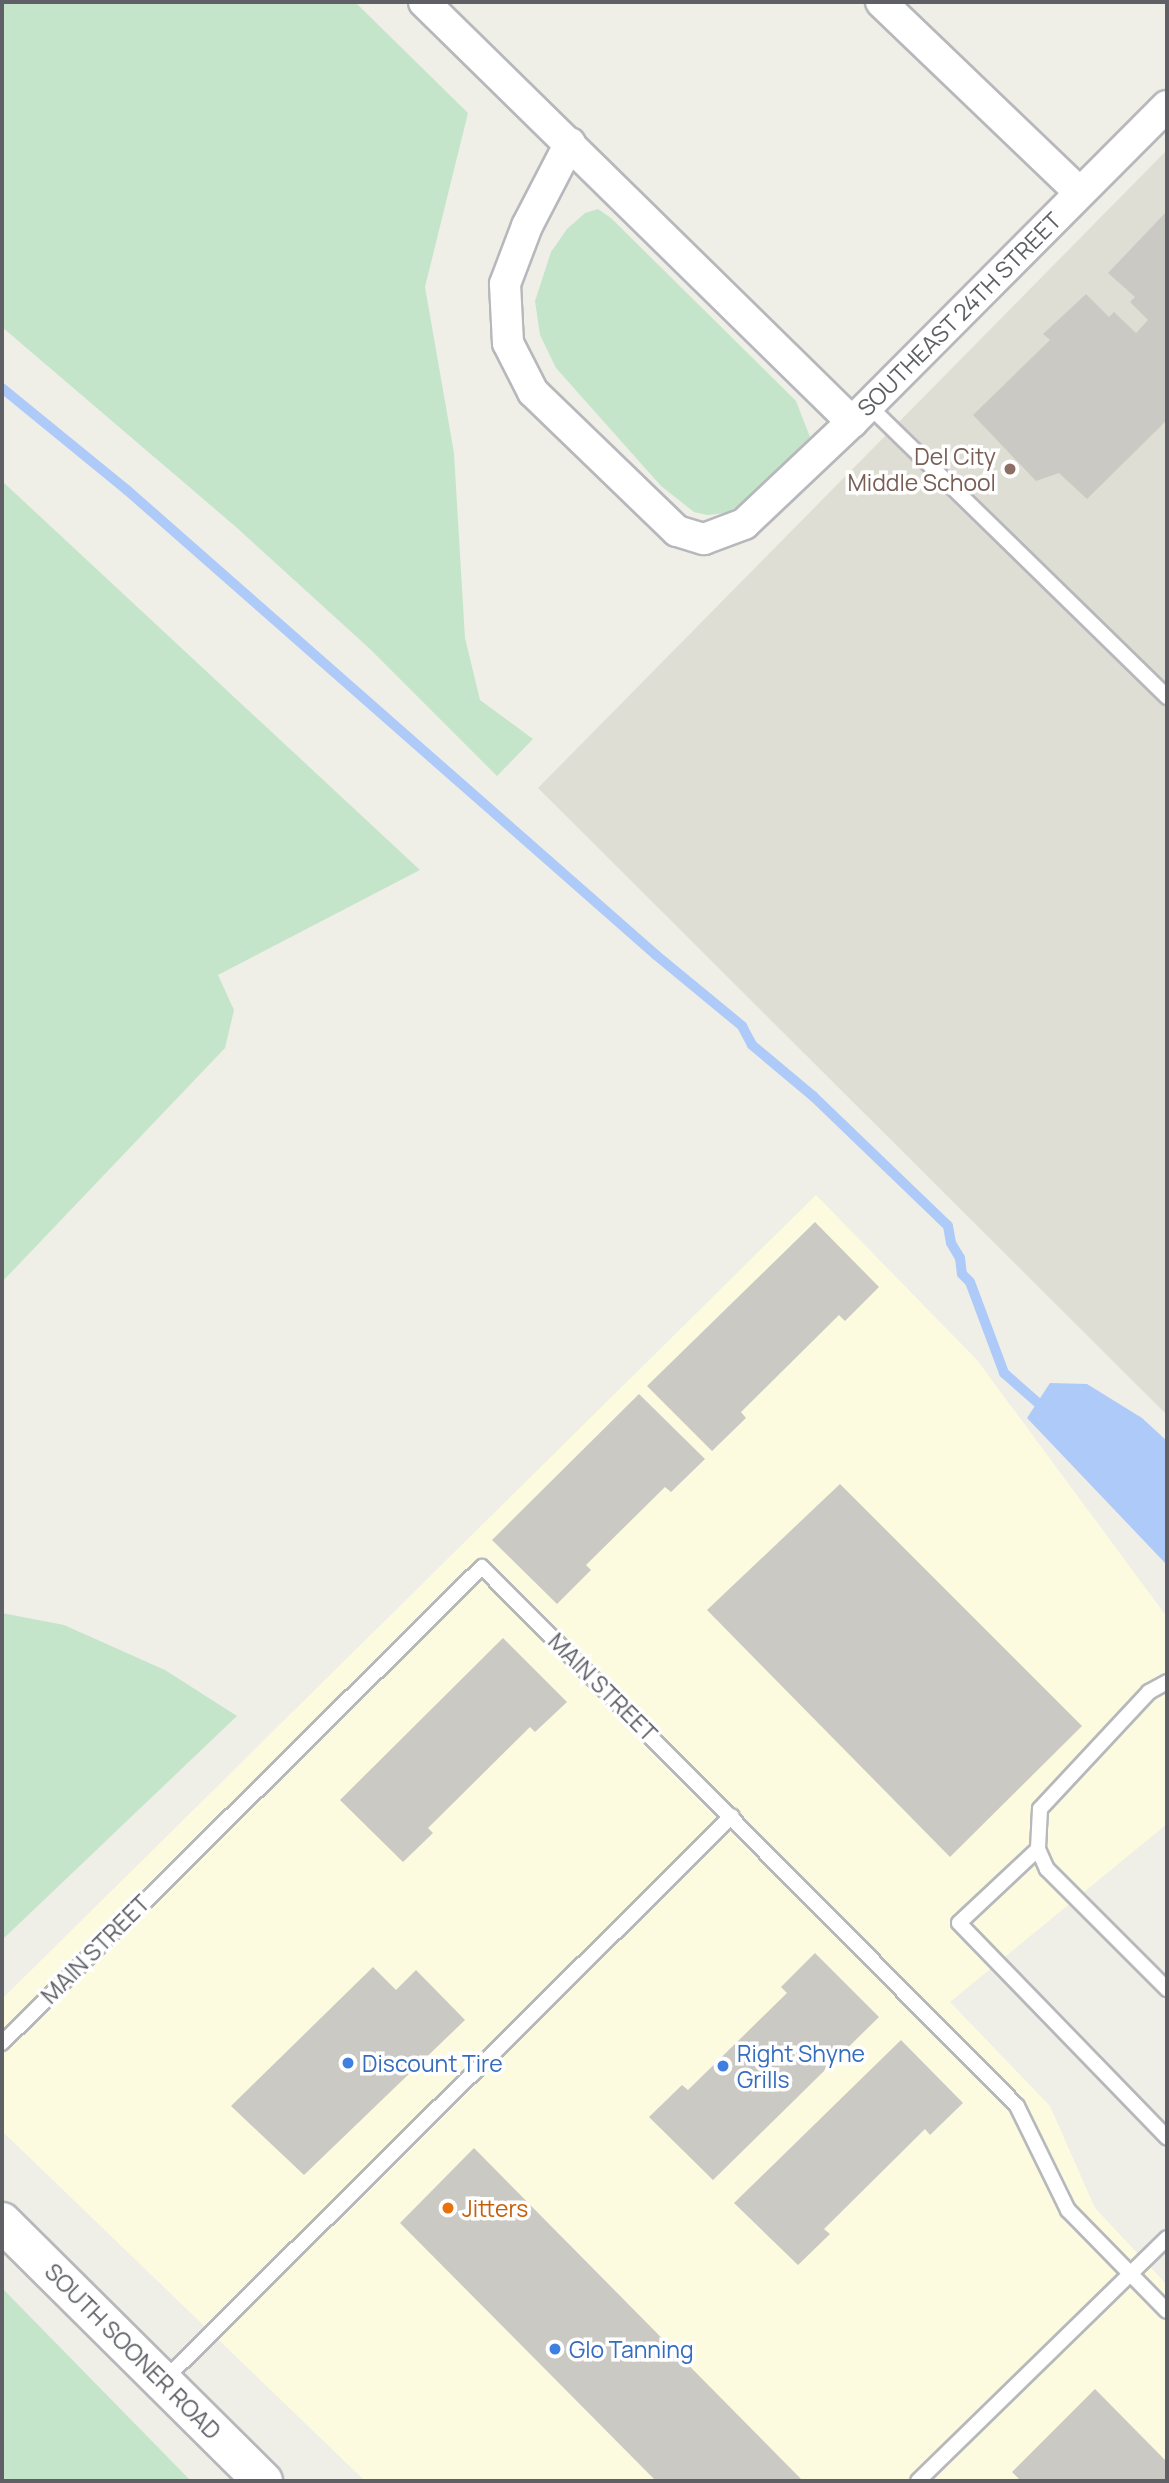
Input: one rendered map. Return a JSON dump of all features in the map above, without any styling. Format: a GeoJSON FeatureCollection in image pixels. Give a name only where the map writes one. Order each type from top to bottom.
{"type":"FeatureCollection","features":[{"type":"Feature","properties":{"kind":"main road","name":"SOUTH SOONER ROAD"},"geometry":{"type":"LineString","coordinates":[[2,2222],[263,2481]]}},
{"type":"Feature","properties":{"kind":"street"},"geometry":{"type":"LineString","coordinates":[[424,2],[570,143],[860,414]]}},
{"type":"Feature","properties":{"kind":"street"},"geometry":{"type":"LineString","coordinates":[[881,2],[1079,192]]}},
{"type":"Feature","properties":{"kind":"street","name":"SOUTHEAST 24TH STREET"},"geometry":{"type":"LineString","coordinates":[[570,143],[527,226],[505,285],[508,343],[533,392],[677,531],[704,539],[744,524],[860,414],[1167,106]]}},
{"type":"Feature","properties":{"kind":"lane"},"geometry":{"type":"LineString","coordinates":[[860,414],[1167,697]]}},
{"type":"Feature","properties":{"kind":"lane","name":"MAIN STREET"},"geometry":{"type":"LineString","coordinates":[[2,2043],[482,1567],[1017,2106],[1068,2210],[1167,2311]]}},
{"type":"Feature","properties":{"kind":"lane"},"geometry":{"type":"LineString","coordinates":[[1167,1682],[1149,1692],[1040,1809],[1038,1849],[1047,1869],[1167,1989]]}},
{"type":"Feature","properties":{"kind":"lane"},"geometry":{"type":"LineString","coordinates":[[163,2381],[732,1816]]}},
{"type":"Feature","properties":{"kind":"lane"},"geometry":{"type":"LineString","coordinates":[[1038,1849],[959,1923],[1167,2138]]}},
{"type":"Feature","properties":{"kind":"lane"},"geometry":{"type":"LineString","coordinates":[[918,2481],[1167,2238]]}},
{"type":"Feature","properties":{"kind":"shaded area","name":"Del City Middle School"},"geometry":{"type":"Polygon","coordinates":[[[1167,150],[1167,1415],[538,788],[1167,150]]]}},
{"type":"Feature","properties":{"kind":"shaded area"},"geometry":{"type":"Polygon","coordinates":[[[816,1195],[977,1360],[1167,1617],[1167,1824],[950,2002],[1050,2106],[1095,2208],[1167,2285],[1167,2481],[365,2481],[2,2131],[2,1999],[816,1195]]]}},
{"type":"Feature","properties":{"kind":"green space"},"geometry":{"type":"Polygon","coordinates":[[[2,2],[355,2],[468,113],[425,287],[454,453],[465,638],[480,700],[533,739],[497,776],[370,649],[236,527],[2,327],[2,2]]]}},
{"type":"Feature","properties":{"kind":"green space"},"geometry":{"type":"Polygon","coordinates":[[[598,209],[611,218],[796,401],[810,437],[747,500],[727,513],[707,515],[694,512],[661,486],[556,368],[540,335],[535,301],[551,252],[567,229],[585,213],[598,209]]]}},
{"type":"Feature","properties":{"kind":"green space"},"geometry":{"type":"Polygon","coordinates":[[[2,481],[420,870],[218,975],[234,1010],[225,1048],[2,1282],[2,481]]]}},
{"type":"Feature","properties":{"kind":"green space"},"geometry":{"type":"Polygon","coordinates":[[[2,1613],[64,1625],[165,1670],[237,1716],[2,1940],[2,1613]]]}},
{"type":"Feature","properties":{"kind":"green space"},"geometry":{"type":"Polygon","coordinates":[[[2,2288],[191,2481],[2,2481],[2,2288]]]}},
{"type":"Feature","properties":{"kind":"water"},"geometry":{"type":"Polygon","coordinates":[[[1050,1383],[1087,1384],[1142,1418],[1167,1441],[1167,1565],[1027,1418],[1050,1383]]]}},
{"type":"Feature","properties":{"kind":"building"},"geometry":{"type":"Polygon","coordinates":[[[1167,211],[1167,420],[1087,499],[1059,473],[1036,481],[973,415],[1050,340],[1043,334],[1086,294],[1109,317],[1114,312],[1136,333],[1148,320],[1130,302],[1135,297],[1108,273],[1167,211]]]}},
{"type":"Feature","properties":{"kind":"building"},"geometry":{"type":"Polygon","coordinates":[[[815,1222],[879,1287],[845,1321],[839,1315],[741,1412],[746,1418],[712,1451],[647,1386],[815,1222]]]}},
{"type":"Feature","properties":{"kind":"building"},"geometry":{"type":"Polygon","coordinates":[[[639,1394],[705,1459],[671,1492],[665,1487],[586,1565],[591,1570],[557,1604],[492,1540],[639,1394]]]}},
{"type":"Feature","properties":{"kind":"building"},"geometry":{"type":"Polygon","coordinates":[[[840,1484],[1082,1726],[950,1857],[707,1610],[840,1484]]]}},
{"type":"Feature","properties":{"kind":"building"},"geometry":{"type":"Polygon","coordinates":[[[503,1638],[567,1702],[535,1732],[530,1727],[428,1828],[433,1833],[403,1862],[340,1800],[503,1638]]]}},
{"type":"Feature","properties":{"kind":"building"},"geometry":{"type":"Polygon","coordinates":[[[815,1953],[879,2017],[713,2180],[649,2117],[682,2085],[688,2090],[787,1993],[781,1987],[815,1953]]]}},
{"type":"Feature","properties":{"kind":"building","name":"Discount Tire"},"geometry":{"type":"Polygon","coordinates":[[[373,1967],[396,1990],[416,1970],[465,2020],[304,2175],[231,2106],[373,1967]]]}},
{"type":"Feature","properties":{"kind":"building"},"geometry":{"type":"Polygon","coordinates":[[[901,2040],[963,2103],[930,2135],[925,2129],[824,2229],[830,2234],[798,2265],[734,2203],[901,2040]]]}},
{"type":"Feature","properties":{"kind":"building"},"geometry":{"type":"Polygon","coordinates":[[[474,2148],[803,2481],[656,2481],[400,2223],[474,2148]]]}},
{"type":"Feature","properties":{"kind":"building"},"geometry":{"type":"Polygon","coordinates":[[[1095,2389],[1167,2462],[1167,2481],[1021,2481],[1012,2472],[1095,2389]]]}},
{"type":"Feature","properties":{"kind":"waterway"},"geometry":{"type":"LineString","coordinates":[[2,388],[127,490],[656,955],[742,1026],[752,1045],[813,1096],[948,1226],[951,1243],[960,1258],[962,1274],[970,1282],[1004,1373],[1046,1410]]}},
{"type":"Feature","properties":{"kind":"place","name":"Del City Middle School"},"geometry":{"type":"Point","coordinates":[1010,469]}},
{"type":"Feature","properties":{"kind":"place","name":"Discount Tire"},"geometry":{"type":"Point","coordinates":[348,2063]}},
{"type":"Feature","properties":{"kind":"place","name":"Right Shyne Grills"},"geometry":{"type":"Point","coordinates":[723,2066]}},
{"type":"Feature","properties":{"kind":"place","name":"Jitters"},"geometry":{"type":"Point","coordinates":[448,2208]}},
{"type":"Feature","properties":{"kind":"place","name":"Glo Tanning"},"geometry":{"type":"Point","coordinates":[555,2349]}}]}
